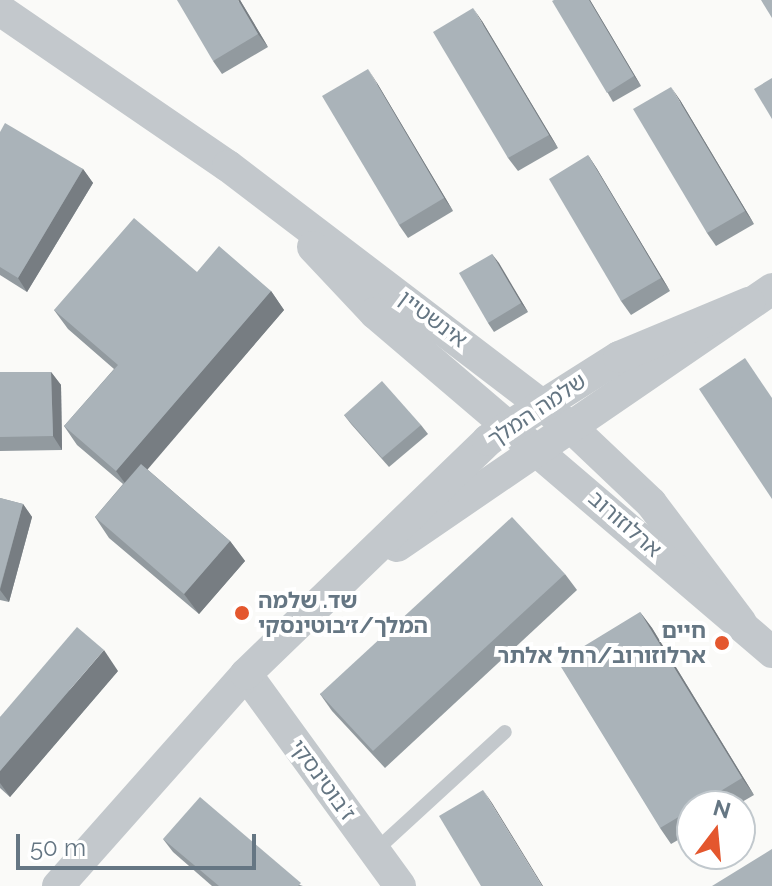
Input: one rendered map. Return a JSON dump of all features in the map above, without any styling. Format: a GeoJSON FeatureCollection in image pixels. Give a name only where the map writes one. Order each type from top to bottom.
{"type":"FeatureCollection","features":[{"type":"Feature","properties":{"kind":"street","name":"אינשטיין"},"geometry":{"type":"LineString","coordinates":[[0,10],[102,75],[574,430]]}},
{"type":"Feature","properties":{"kind":"street","name":"אינשטיין"},"geometry":{"type":"LineString","coordinates":[[288,216],[375,313],[511,424]]}},
{"type":"Feature","properties":{"kind":"street","name":"שלמה המלך"},"geometry":{"type":"LineString","coordinates":[[58,886],[246,674],[511,424],[619,357],[760,296]]}},
{"type":"Feature","properties":{"kind":"street","name":"שלמה המלך"},"geometry":{"type":"LineString","coordinates":[[360,568],[574,430],[760,296]]}},
{"type":"Feature","properties":{"kind":"street","name":"ארלוזורוב"},"geometry":{"type":"LineString","coordinates":[[511,424],[772,652]]}},
{"type":"Feature","properties":{"kind":"street","name":"ארלוזורוב"},"geometry":{"type":"LineString","coordinates":[[574,430],[651,503],[741,623]]}},
{"type":"Feature","properties":{"kind":"street","name":"ז'בוטינסקי"},"geometry":{"type":"LineString","coordinates":[[246,674],[400,886]]}},
{"type":"Feature","properties":{"kind":"lane"},"geometry":{"type":"LineString","coordinates":[[375,851],[505,732]]}},
{"type":"Feature","properties":{"kind":"building"},"geometry":{"type":"Polygon","coordinates":[[[177,0],[238,0],[258,34],[213,61],[177,0]]]}},
{"type":"Feature","properties":{"kind":"building"},"geometry":{"type":"Polygon","coordinates":[[[554,0],[589,0],[634,76],[607,93],[554,0]]]}},
{"type":"Feature","properties":{"kind":"building"},"geometry":{"type":"Polygon","coordinates":[[[761,0],[772,0],[772,18],[761,0]]]}},
{"type":"Feature","properties":{"kind":"building"},"geometry":{"type":"Polygon","coordinates":[[[473,8],[549,135],[508,158],[433,32],[473,8]]]}},
{"type":"Feature","properties":{"kind":"building"},"geometry":{"type":"Polygon","coordinates":[[[368,69],[444,198],[399,225],[322,96],[368,69]]]}},
{"type":"Feature","properties":{"kind":"building"},"geometry":{"type":"Polygon","coordinates":[[[772,78],[772,119],[754,89],[772,78]]]}},
{"type":"Feature","properties":{"kind":"building"},"geometry":{"type":"Polygon","coordinates":[[[671,87],[745,211],[707,233],[633,109],[671,87]]]}},
{"type":"Feature","properties":{"kind":"building"},"geometry":{"type":"Polygon","coordinates":[[[5,123],[83,169],[18,278],[0,267],[0,132],[5,123]]]}},
{"type":"Feature","properties":{"kind":"building"},"geometry":{"type":"Polygon","coordinates":[[[588,155],[661,278],[621,301],[549,179],[588,155]]]}},
{"type":"Feature","properties":{"kind":"building"},"geometry":{"type":"Polygon","coordinates":[[[134,218],[197,272],[219,246],[271,291],[116,471],[64,426],[118,365],[54,310],[134,218]]]}},
{"type":"Feature","properties":{"kind":"building"},"geometry":{"type":"Polygon","coordinates":[[[492,254],[521,303],[488,323],[459,273],[492,254]]]}},
{"type":"Feature","properties":{"kind":"building"},"geometry":{"type":"Polygon","coordinates":[[[745,358],[772,398],[772,499],[699,389],[745,358]]]}},
{"type":"Feature","properties":{"kind":"building"},"geometry":{"type":"Polygon","coordinates":[[[0,372],[51,372],[53,436],[0,437],[0,372]]]}},
{"type":"Feature","properties":{"kind":"building"},"geometry":{"type":"Polygon","coordinates":[[[382,381],[421,425],[382,458],[344,415],[382,381]]]}},
{"type":"Feature","properties":{"kind":"building"},"geometry":{"type":"Polygon","coordinates":[[[141,464],[230,541],[184,594],[95,517],[141,464]]]}},
{"type":"Feature","properties":{"kind":"building"},"geometry":{"type":"Polygon","coordinates":[[[0,498],[23,504],[0,588],[0,498]]]}},
{"type":"Feature","properties":{"kind":"building"},"geometry":{"type":"Polygon","coordinates":[[[512,517],[565,574],[373,751],[320,694],[512,517]]]}},
{"type":"Feature","properties":{"kind":"building"},"geometry":{"type":"Polygon","coordinates":[[[640,612],[742,778],[722,790],[676,790],[676,818],[660,828],[558,662],[640,612]]]}},
{"type":"Feature","properties":{"kind":"building"},"geometry":{"type":"Polygon","coordinates":[[[77,627],[104,650],[0,771],[0,717],[77,627]]]}},
{"type":"Feature","properties":{"kind":"building"},"geometry":{"type":"Polygon","coordinates":[[[483,790],[542,886],[481,886],[439,816],[483,790]]]}},
{"type":"Feature","properties":{"kind":"building"},"geometry":{"type":"Polygon","coordinates":[[[200,797],[301,883],[298,886],[219,886],[163,839],[200,797]]]}},
{"type":"Feature","properties":{"kind":"building"},"geometry":{"type":"Polygon","coordinates":[[[772,849],[772,886],[712,886],[738,870],[756,870],[756,859],[772,849]]]}},
{"type":"Feature","properties":{"kind":"place","name":"שד. שלמה המלך/ז׳בוטינסקי"},"geometry":{"type":"Point","coordinates":[242,613]}},
{"type":"Feature","properties":{"kind":"place","name":"חיים ארלוזורוב/רחל אלתר"},"geometry":{"type":"Point","coordinates":[722,643]}}]}
